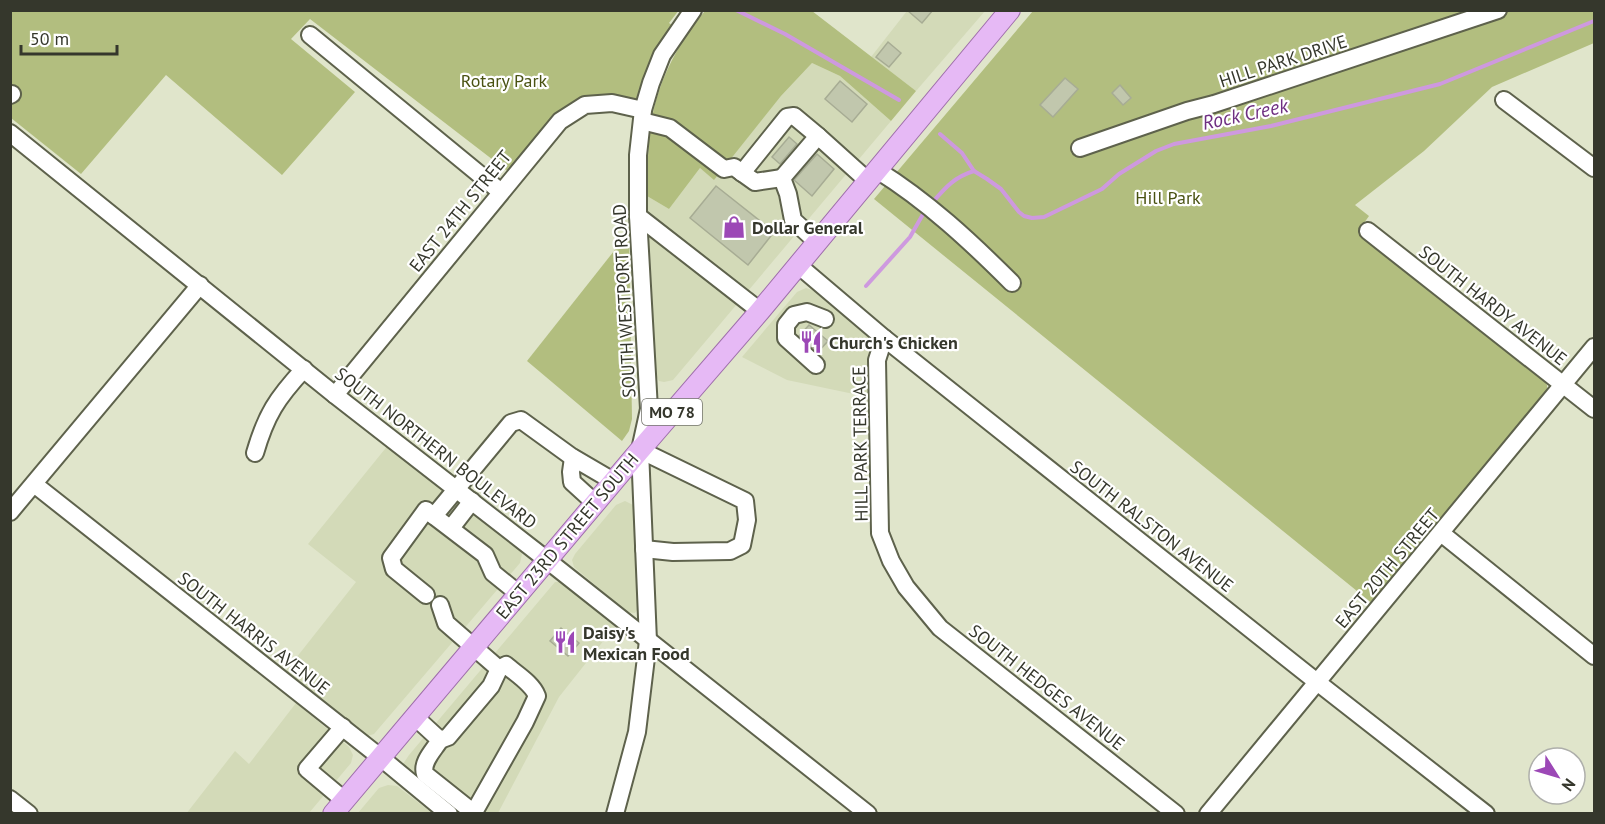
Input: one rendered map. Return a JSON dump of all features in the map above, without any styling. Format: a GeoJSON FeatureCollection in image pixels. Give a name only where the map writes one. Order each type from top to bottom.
{"type":"FeatureCollection","features":[{"type":"Feature","properties":{"kind":"main road","name":"EAST 23RD STREET SOUTH"},"geometry":{"type":"LineString","coordinates":[[338,807],[595,502],[760,311],[1010,10]]}},
{"type":"Feature","properties":{"kind":"street","name":"SOUTH WESTPORT ROAD"},"geometry":{"type":"LineString","coordinates":[[615,813],[637,732],[648,640],[640,450],[649,409],[638,216],[638,155],[643,116],[651,83],[662,55],[693,10]]}},
{"type":"Feature","properties":{"kind":"street","name":"HILL PARK DRIVE"},"geometry":{"type":"LineString","coordinates":[[1080,148],[1186,111],[1225,101],[1498,10]]}},
{"type":"Feature","properties":{"kind":"street"},"geometry":{"type":"LineString","coordinates":[[310,35],[501,192]]}},
{"type":"Feature","properties":{"kind":"street"},"geometry":{"type":"LineString","coordinates":[[1504,100],[1594,168]]}},
{"type":"Feature","properties":{"kind":"street","name":"EAST 24TH STREET"},"geometry":{"type":"LineString","coordinates":[[335,394],[560,121],[585,105],[612,103],[670,128],[724,169],[734,167],[754,182],[782,178]]}},
{"type":"Feature","properties":{"kind":"street"},"geometry":{"type":"LineString","coordinates":[[742,173],[787,117],[794,116],[872,176],[900,184],[929,207],[1012,283]]}},
{"type":"Feature","properties":{"kind":"street","name":"SOUTH NORTHERN BOULEVARD"},"geometry":{"type":"LineString","coordinates":[[10,133],[335,394],[868,813]]}},
{"type":"Feature","properties":{"kind":"street"},"geometry":{"type":"LineString","coordinates":[[817,242],[793,220],[782,178],[818,136]]}},
{"type":"Feature","properties":{"kind":"street"},"geometry":{"type":"LineString","coordinates":[[638,216],[760,311]]}},
{"type":"Feature","properties":{"kind":"street","name":"SOUTH HARDY AVENUE"},"geometry":{"type":"LineString","coordinates":[[1368,231],[1594,409]]}},
{"type":"Feature","properties":{"kind":"street","name":"SOUTH RALSTON AVENUE"},"geometry":{"type":"LineString","coordinates":[[798,265],[884,338],[1317,682],[1486,813]]}},
{"type":"Feature","properties":{"kind":"street"},"geometry":{"type":"LineString","coordinates":[[10,513],[200,285]]}},
{"type":"Feature","properties":{"kind":"street"},"geometry":{"type":"LineString","coordinates":[[774,341],[794,315],[807,312],[825,319]]}},
{"type":"Feature","properties":{"kind":"street"},"geometry":{"type":"LineString","coordinates":[[786,325],[786,338],[816,365]]}},
{"type":"Feature","properties":{"kind":"street","name":"HILL PARK TERRACE"},"geometry":{"type":"LineString","coordinates":[[884,338],[877,360],[880,533],[891,561],[903,582]]}},
{"type":"Feature","properties":{"kind":"street","name":"EAST 20TH STREET"},"geometry":{"type":"LineString","coordinates":[[1209,813],[1594,347]]}},
{"type":"Feature","properties":{"kind":"street"},"geometry":{"type":"LineString","coordinates":[[255,453],[273,406],[304,369]]}},
{"type":"Feature","properties":{"kind":"street"},"geometry":{"type":"LineString","coordinates":[[434,516],[511,423],[521,420],[573,458],[613,481]]}},
{"type":"Feature","properties":{"kind":"street"},"geometry":{"type":"LineString","coordinates":[[640,450],[745,501],[747,520],[742,545],[730,550],[674,552],[644,549]]}},
{"type":"Feature","properties":{"kind":"street"},"geometry":{"type":"LineString","coordinates":[[573,458],[572,482],[595,502]]}},
{"type":"Feature","properties":{"kind":"street","name":"SOUTH HARRIS AVENUE"},"geometry":{"type":"LineString","coordinates":[[34,484],[381,757],[430,788],[442,811]]}},
{"type":"Feature","properties":{"kind":"street"},"geometry":{"type":"LineString","coordinates":[[451,528],[472,501]]}},
{"type":"Feature","properties":{"kind":"street"},"geometry":{"type":"LineString","coordinates":[[426,594],[394,569],[391,558],[426,510],[485,555],[494,573],[519,594]]}},
{"type":"Feature","properties":{"kind":"street"},"geometry":{"type":"LineString","coordinates":[[1441,533],[1594,656]]}},
{"type":"Feature","properties":{"kind":"street","name":"SOUTH HEDGES AVENUE"},"geometry":{"type":"LineString","coordinates":[[903,582],[940,628],[1176,813]]}},
{"type":"Feature","properties":{"kind":"street"},"geometry":{"type":"LineString","coordinates":[[440,606],[446,623],[499,669]]}},
{"type":"Feature","properties":{"kind":"street"},"geometry":{"type":"LineString","coordinates":[[506,665],[535,690],[537,696],[525,722],[474,813],[430,788],[423,769],[440,740],[447,737],[491,686],[499,669],[506,665]]}},
{"type":"Feature","properties":{"kind":"street"},"geometry":{"type":"LineString","coordinates":[[415,717],[440,740]]}},
{"type":"Feature","properties":{"kind":"street"},"geometry":{"type":"LineString","coordinates":[[338,807],[307,769],[343,727]]}},
{"type":"Feature","properties":{"kind":"street"},"geometry":{"type":"LineString","coordinates":[[10,799],[29,813]]}},
{"type":"Feature","properties":{"kind":"shaded area"},"geometry":{"type":"Polygon","coordinates":[[[907,11],[985,11],[916,91],[871,57],[907,11]]]}},
{"type":"Feature","properties":{"kind":"shaded area"},"geometry":{"type":"Polygon","coordinates":[[[812,63],[840,76],[891,121],[673,380],[659,381],[654,371],[647,196],[669,209],[700,168],[714,179],[781,96],[812,63]]]}},
{"type":"Feature","properties":{"kind":"shaded area"},"geometry":{"type":"Polygon","coordinates":[[[806,288],[815,291],[867,334],[869,344],[868,397],[787,380],[742,357],[797,292],[806,288]]]}},
{"type":"Feature","properties":{"kind":"shaded area"},"geometry":{"type":"Polygon","coordinates":[[[389,444],[520,546],[522,554],[520,563],[374,734],[367,736],[360,734],[285,672],[356,582],[308,544],[389,444]]]}},
{"type":"Feature","properties":{"kind":"shaded area"},"geometry":{"type":"Polygon","coordinates":[[[625,501],[633,505],[637,513],[639,607],[635,613],[627,612],[574,567],[572,560],[616,505],[625,501]]]}},
{"type":"Feature","properties":{"kind":"shaded area"},"geometry":{"type":"Polygon","coordinates":[[[555,582],[563,582],[616,625],[559,697],[498,813],[457,813],[406,771],[403,764],[555,582]]]}},
{"type":"Feature","properties":{"kind":"shaded area"},"geometry":{"type":"Polygon","coordinates":[[[296,703],[349,747],[353,755],[351,763],[309,813],[186,814],[235,751],[249,764],[296,703]]]}},
{"type":"Feature","properties":{"kind":"shaded area"},"geometry":{"type":"Polygon","coordinates":[[[388,785],[397,786],[432,813],[358,813],[379,788],[388,785]]]}},
{"type":"Feature","properties":{"kind":"green space","name":"Rotary Park"},"geometry":{"type":"Polygon","coordinates":[[[679,10],[669,23],[679,30],[643,110],[585,105],[514,176],[310,19],[291,39],[355,92],[282,175],[166,75],[81,174],[11,118],[10,11],[679,10]]]}},
{"type":"Feature","properties":{"kind":"green space"},"geometry":{"type":"Polygon","coordinates":[[[705,11],[812,11],[916,91],[891,121],[840,76],[812,63],[781,96],[714,180],[700,168],[669,209],[647,196],[650,127],[655,103],[665,75],[687,34],[705,11]]]}},
{"type":"Feature","properties":{"kind":"green space","name":"Hill Park"},"geometry":{"type":"Polygon","coordinates":[[[1033,11],[1594,11],[1594,43],[1492,87],[1424,151],[1355,205],[1369,216],[1359,230],[1547,385],[1547,392],[1373,604],[874,199],[1033,11]]]}},
{"type":"Feature","properties":{"kind":"green space"},"geometry":{"type":"Polygon","coordinates":[[[629,232],[632,419],[629,431],[622,441],[527,361],[629,232]]]}},
{"type":"Feature","properties":{"kind":"building"},"geometry":{"type":"Polygon","coordinates":[[[907,10],[933,10],[922,23],[907,10]]]}},
{"type":"Feature","properties":{"kind":"building"},"geometry":{"type":"Polygon","coordinates":[[[888,42],[901,53],[889,67],[876,57],[888,42]]]}},
{"type":"Feature","properties":{"kind":"building"},"geometry":{"type":"Polygon","coordinates":[[[1065,78],[1078,89],[1053,117],[1040,105],[1065,78]]]}},
{"type":"Feature","properties":{"kind":"building"},"geometry":{"type":"Polygon","coordinates":[[[840,81],[867,104],[852,122],[825,99],[840,81]]]}},
{"type":"Feature","properties":{"kind":"building"},"geometry":{"type":"Polygon","coordinates":[[[1120,85],[1131,98],[1123,105],[1112,93],[1120,85]]]}},
{"type":"Feature","properties":{"kind":"building"},"geometry":{"type":"Polygon","coordinates":[[[789,137],[797,144],[780,164],[772,157],[789,137]]]}},
{"type":"Feature","properties":{"kind":"building"},"geometry":{"type":"Polygon","coordinates":[[[817,154],[834,169],[812,196],[794,180],[817,154]]]}},
{"type":"Feature","properties":{"kind":"building"},"geometry":{"type":"Polygon","coordinates":[[[716,186],[774,232],[748,265],[690,218],[716,186]]]}},
{"type":"Feature","properties":{"kind":"building","name":"Church's Chicken"},"geometry":{"type":"Polygon","coordinates":[[[809,325],[828,341],[818,352],[799,336],[809,325]]]}},
{"type":"Feature","properties":{"kind":"building"},"geometry":{"type":"Polygon","coordinates":[[[561,628],[579,643],[568,656],[550,641],[561,628]]]}},
{"type":"Feature","properties":{"kind":"waterway","name":"Rock Creek"},"geometry":{"type":"LineString","coordinates":[[736,10],[785,34],[899,100]]}},
{"type":"Feature","properties":{"kind":"waterway","name":"Rock Creek"},"geometry":{"type":"LineString","coordinates":[[940,134],[962,153],[974,171],[1001,189],[1024,216],[1044,217],[1102,189],[1119,174],[1156,151],[1174,144],[1271,126],[1440,84],[1594,21]]}},
{"type":"Feature","properties":{"kind":"waterway"},"geometry":{"type":"LineString","coordinates":[[931,204],[955,180],[974,171]]}},
{"type":"Feature","properties":{"kind":"waterway"},"geometry":{"type":"LineString","coordinates":[[866,286],[910,237],[926,209]]}},
{"type":"Feature","properties":{"kind":"place","name":"Dollar General"},"geometry":{"type":"Point","coordinates":[734,227]}},
{"type":"Feature","properties":{"kind":"place","name":"Church's Chicken"},"geometry":{"type":"Point","coordinates":[811,342]}},
{"type":"Feature","properties":{"kind":"place","name":"Daisy's Mexican Food"},"geometry":{"type":"Point","coordinates":[565,642]}}]}
